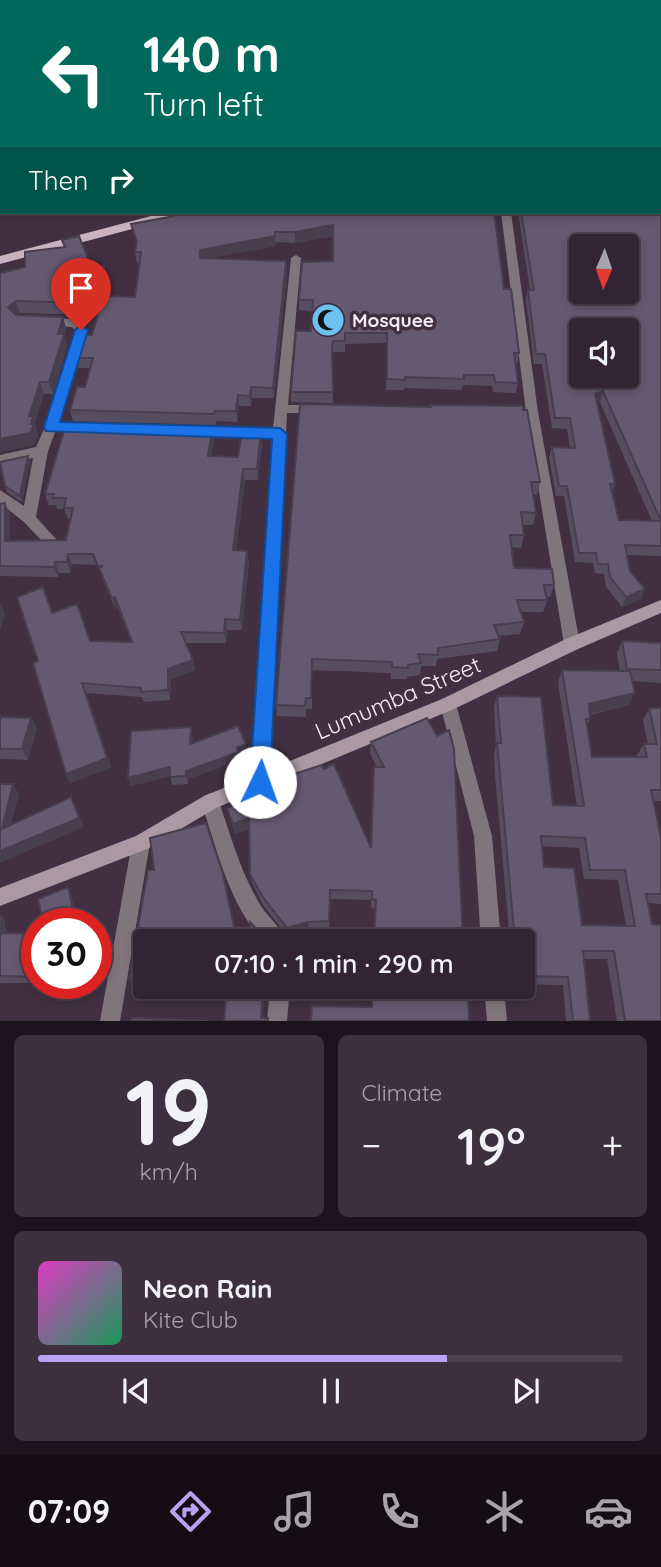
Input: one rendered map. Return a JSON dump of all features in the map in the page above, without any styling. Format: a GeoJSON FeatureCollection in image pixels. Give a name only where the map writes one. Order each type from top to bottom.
{"type":"FeatureCollection","features":[{"type":"Feature","properties":{"kind":"main road"},"geometry":{"type":"LineString","coordinates":[[0,260],[172,214]]}},
{"type":"Feature","properties":{"kind":"main road","name":"Lumumba Street"},"geometry":{"type":"LineString","coordinates":[[0,897],[141,843],[210,802],[448,704],[572,644],[661,606]]}},
{"type":"Feature","properties":{"kind":"street"},"geometry":{"type":"LineString","coordinates":[[506,214],[525,412],[572,644]]}},
{"type":"Feature","properties":{"kind":"street"},"geometry":{"type":"LineString","coordinates":[[260,782],[281,408],[296,258]]}},
{"type":"Feature","properties":{"kind":"street"},"geometry":{"type":"LineString","coordinates":[[29,518],[41,451],[58,427],[81,330],[75,323],[33,321]]}},
{"type":"Feature","properties":{"kind":"street"},"geometry":{"type":"LineString","coordinates":[[281,408],[337,409]]}},
{"type":"Feature","properties":{"kind":"street"},"geometry":{"type":"LineString","coordinates":[[186,431],[280,434]]}},
{"type":"Feature","properties":{"kind":"street"},"geometry":{"type":"LineString","coordinates":[[0,460],[41,451]]}},
{"type":"Feature","properties":{"kind":"street"},"geometry":{"type":"LineString","coordinates":[[0,495],[29,518],[49,539]]}},
{"type":"Feature","properties":{"kind":"street"},"geometry":{"type":"LineString","coordinates":[[448,704],[483,836],[490,929]]}},
{"type":"Feature","properties":{"kind":"street"},"geometry":{"type":"LineString","coordinates":[[210,802],[246,899],[265,929]]}},
{"type":"Feature","properties":{"kind":"street"},"geometry":{"type":"LineString","coordinates":[[110,1021],[141,843]]}},
{"type":"Feature","properties":{"kind":"street"},"geometry":{"type":"LineString","coordinates":[[277,1021],[279,999]]}},
{"type":"Feature","properties":{"kind":"street"},"geometry":{"type":"LineString","coordinates":[[495,999],[497,1021]]}},
{"type":"Feature","properties":{"kind":"building"},"geometry":{"type":"Polygon","coordinates":[[[180,214],[494,214],[504,289],[511,289],[519,353],[514,353],[518,383],[495,382],[494,375],[464,375],[464,379],[387,379],[387,333],[345,333],[345,341],[333,341],[333,392],[291,392],[296,331],[311,331],[313,300],[299,300],[302,262],[333,261],[333,225],[295,232],[275,232],[275,236],[200,250],[200,258],[286,261],[273,388],[251,387],[250,396],[238,395],[236,411],[215,411],[214,414],[70,410],[77,387],[85,387],[93,358],[75,358],[82,335],[92,335],[103,296],[135,297],[141,252],[135,252],[137,242],[131,224],[180,214]]]}},
{"type":"Feature","properties":{"kind":"building"},"geometry":{"type":"Polygon","coordinates":[[[521,214],[661,214],[661,521],[661,546],[625,545],[630,571],[645,589],[626,597],[610,577],[608,564],[598,564],[596,553],[579,553],[567,486],[559,486],[552,447],[575,448],[570,418],[555,418],[545,354],[536,354],[528,290],[534,290],[521,214]],[[603,391],[595,394],[615,484],[610,484],[619,520],[661,521],[603,391]]]}},
{"type":"Feature","properties":{"kind":"building"},"geometry":{"type":"Polygon","coordinates":[[[79,236],[91,266],[104,266],[91,303],[16,301],[8,307],[16,315],[63,317],[58,334],[64,334],[49,382],[40,382],[29,416],[33,416],[31,424],[34,424],[30,433],[0,439],[0,273],[25,267],[25,252],[65,247],[62,240],[79,236]]]}},
{"type":"Feature","properties":{"kind":"building"},"geometry":{"type":"Polygon","coordinates":[[[300,404],[523,406],[523,410],[527,410],[540,482],[531,482],[536,513],[521,512],[524,535],[510,535],[514,568],[552,569],[554,585],[544,585],[547,600],[517,600],[524,622],[494,625],[500,639],[438,648],[438,655],[418,654],[421,663],[408,665],[408,668],[392,667],[392,662],[312,659],[311,698],[306,698],[305,706],[276,705],[300,404]]]}},
{"type":"Feature","properties":{"kind":"building"},"geometry":{"type":"Polygon","coordinates":[[[66,424],[212,428],[208,456],[238,457],[242,431],[261,432],[257,469],[243,469],[233,550],[247,551],[240,620],[225,619],[224,633],[181,632],[193,660],[168,669],[168,690],[141,692],[141,688],[82,683],[107,758],[66,774],[33,663],[38,661],[17,597],[43,587],[52,613],[77,604],[90,641],[132,642],[115,597],[112,598],[99,568],[103,566],[98,566],[93,554],[68,554],[67,562],[55,562],[54,567],[0,566],[0,504],[5,503],[5,541],[66,540],[73,508],[64,508],[66,498],[53,498],[54,494],[45,494],[66,424]]]}},
{"type":"Feature","properties":{"kind":"building"},"geometry":{"type":"Polygon","coordinates":[[[28,456],[20,496],[5,486],[0,462],[28,456]]]}},
{"type":"Feature","properties":{"kind":"building"},"geometry":{"type":"Polygon","coordinates":[[[622,641],[661,643],[661,670],[627,669],[622,641]]]}},
{"type":"Feature","properties":{"kind":"building"},"geometry":{"type":"Polygon","coordinates":[[[562,670],[630,671],[635,693],[589,704],[590,719],[586,719],[592,757],[647,757],[644,744],[657,744],[649,708],[661,708],[661,790],[651,790],[661,838],[661,894],[646,894],[652,924],[661,925],[661,1021],[625,1021],[614,951],[583,951],[590,1021],[573,1021],[568,977],[535,976],[535,929],[514,929],[497,743],[501,743],[497,696],[541,697],[553,805],[584,806],[562,670]],[[541,836],[544,867],[574,868],[582,925],[635,926],[625,870],[590,870],[585,838],[541,836]]]}},
{"type":"Feature","properties":{"kind":"building"},"geometry":{"type":"Polygon","coordinates":[[[0,717],[31,718],[22,749],[0,749],[0,717]]]}},
{"type":"Feature","properties":{"kind":"building"},"geometry":{"type":"Polygon","coordinates":[[[427,718],[437,736],[449,730],[454,749],[462,929],[375,929],[376,900],[372,899],[372,891],[330,890],[329,921],[308,922],[287,928],[262,896],[250,874],[249,818],[233,824],[227,808],[275,788],[272,781],[322,765],[324,769],[334,764],[371,848],[374,767],[384,767],[371,742],[427,718]]]}},
{"type":"Feature","properties":{"kind":"building"},"geometry":{"type":"Polygon","coordinates":[[[238,726],[246,744],[237,748],[239,752],[186,771],[186,776],[170,777],[170,767],[128,778],[131,731],[191,727],[190,744],[238,726]]]}},
{"type":"Feature","properties":{"kind":"building"},"geometry":{"type":"Polygon","coordinates":[[[0,784],[13,784],[2,829],[71,797],[79,818],[0,851],[0,784]]]}},
{"type":"Feature","properties":{"kind":"building"},"geometry":{"type":"Polygon","coordinates":[[[206,823],[223,874],[234,929],[138,929],[148,870],[154,870],[150,838],[206,823]]]}},
{"type":"Feature","properties":{"kind":"building"},"geometry":{"type":"Polygon","coordinates":[[[68,887],[73,908],[40,908],[38,899],[68,887]]]}},
{"type":"Feature","properties":{"kind":"building"},"geometry":{"type":"Polygon","coordinates":[[[0,927],[1,933],[21,934],[21,977],[0,976],[0,927]]]}},
{"type":"Feature","properties":{"kind":"building"},"geometry":{"type":"Polygon","coordinates":[[[133,956],[133,979],[129,979],[133,956]]]}},
{"type":"Feature","properties":{"kind":"building"},"geometry":{"type":"Polygon","coordinates":[[[226,999],[262,999],[261,1018],[268,1018],[268,1021],[224,1021],[226,999]]]}},
{"type":"Feature","properties":{"kind":"building"},"geometry":{"type":"Polygon","coordinates":[[[372,999],[468,999],[469,1021],[311,1021],[312,1006],[372,1007],[372,999]]]}},
{"type":"Feature","properties":{"kind":"building"},"geometry":{"type":"Polygon","coordinates":[[[132,1018],[208,1021],[131,1021],[132,1018]]]}},
{"type":"Feature","properties":{"kind":"place","name":"Mosquee"},"geometry":{"type":"Point","coordinates":[328,320]}},
{"type":"Feature","properties":{"kind":"route"},"geometry":{"type":"LineString","coordinates":[[81,330],[51,427],[280,434],[260,782]]}}]}
